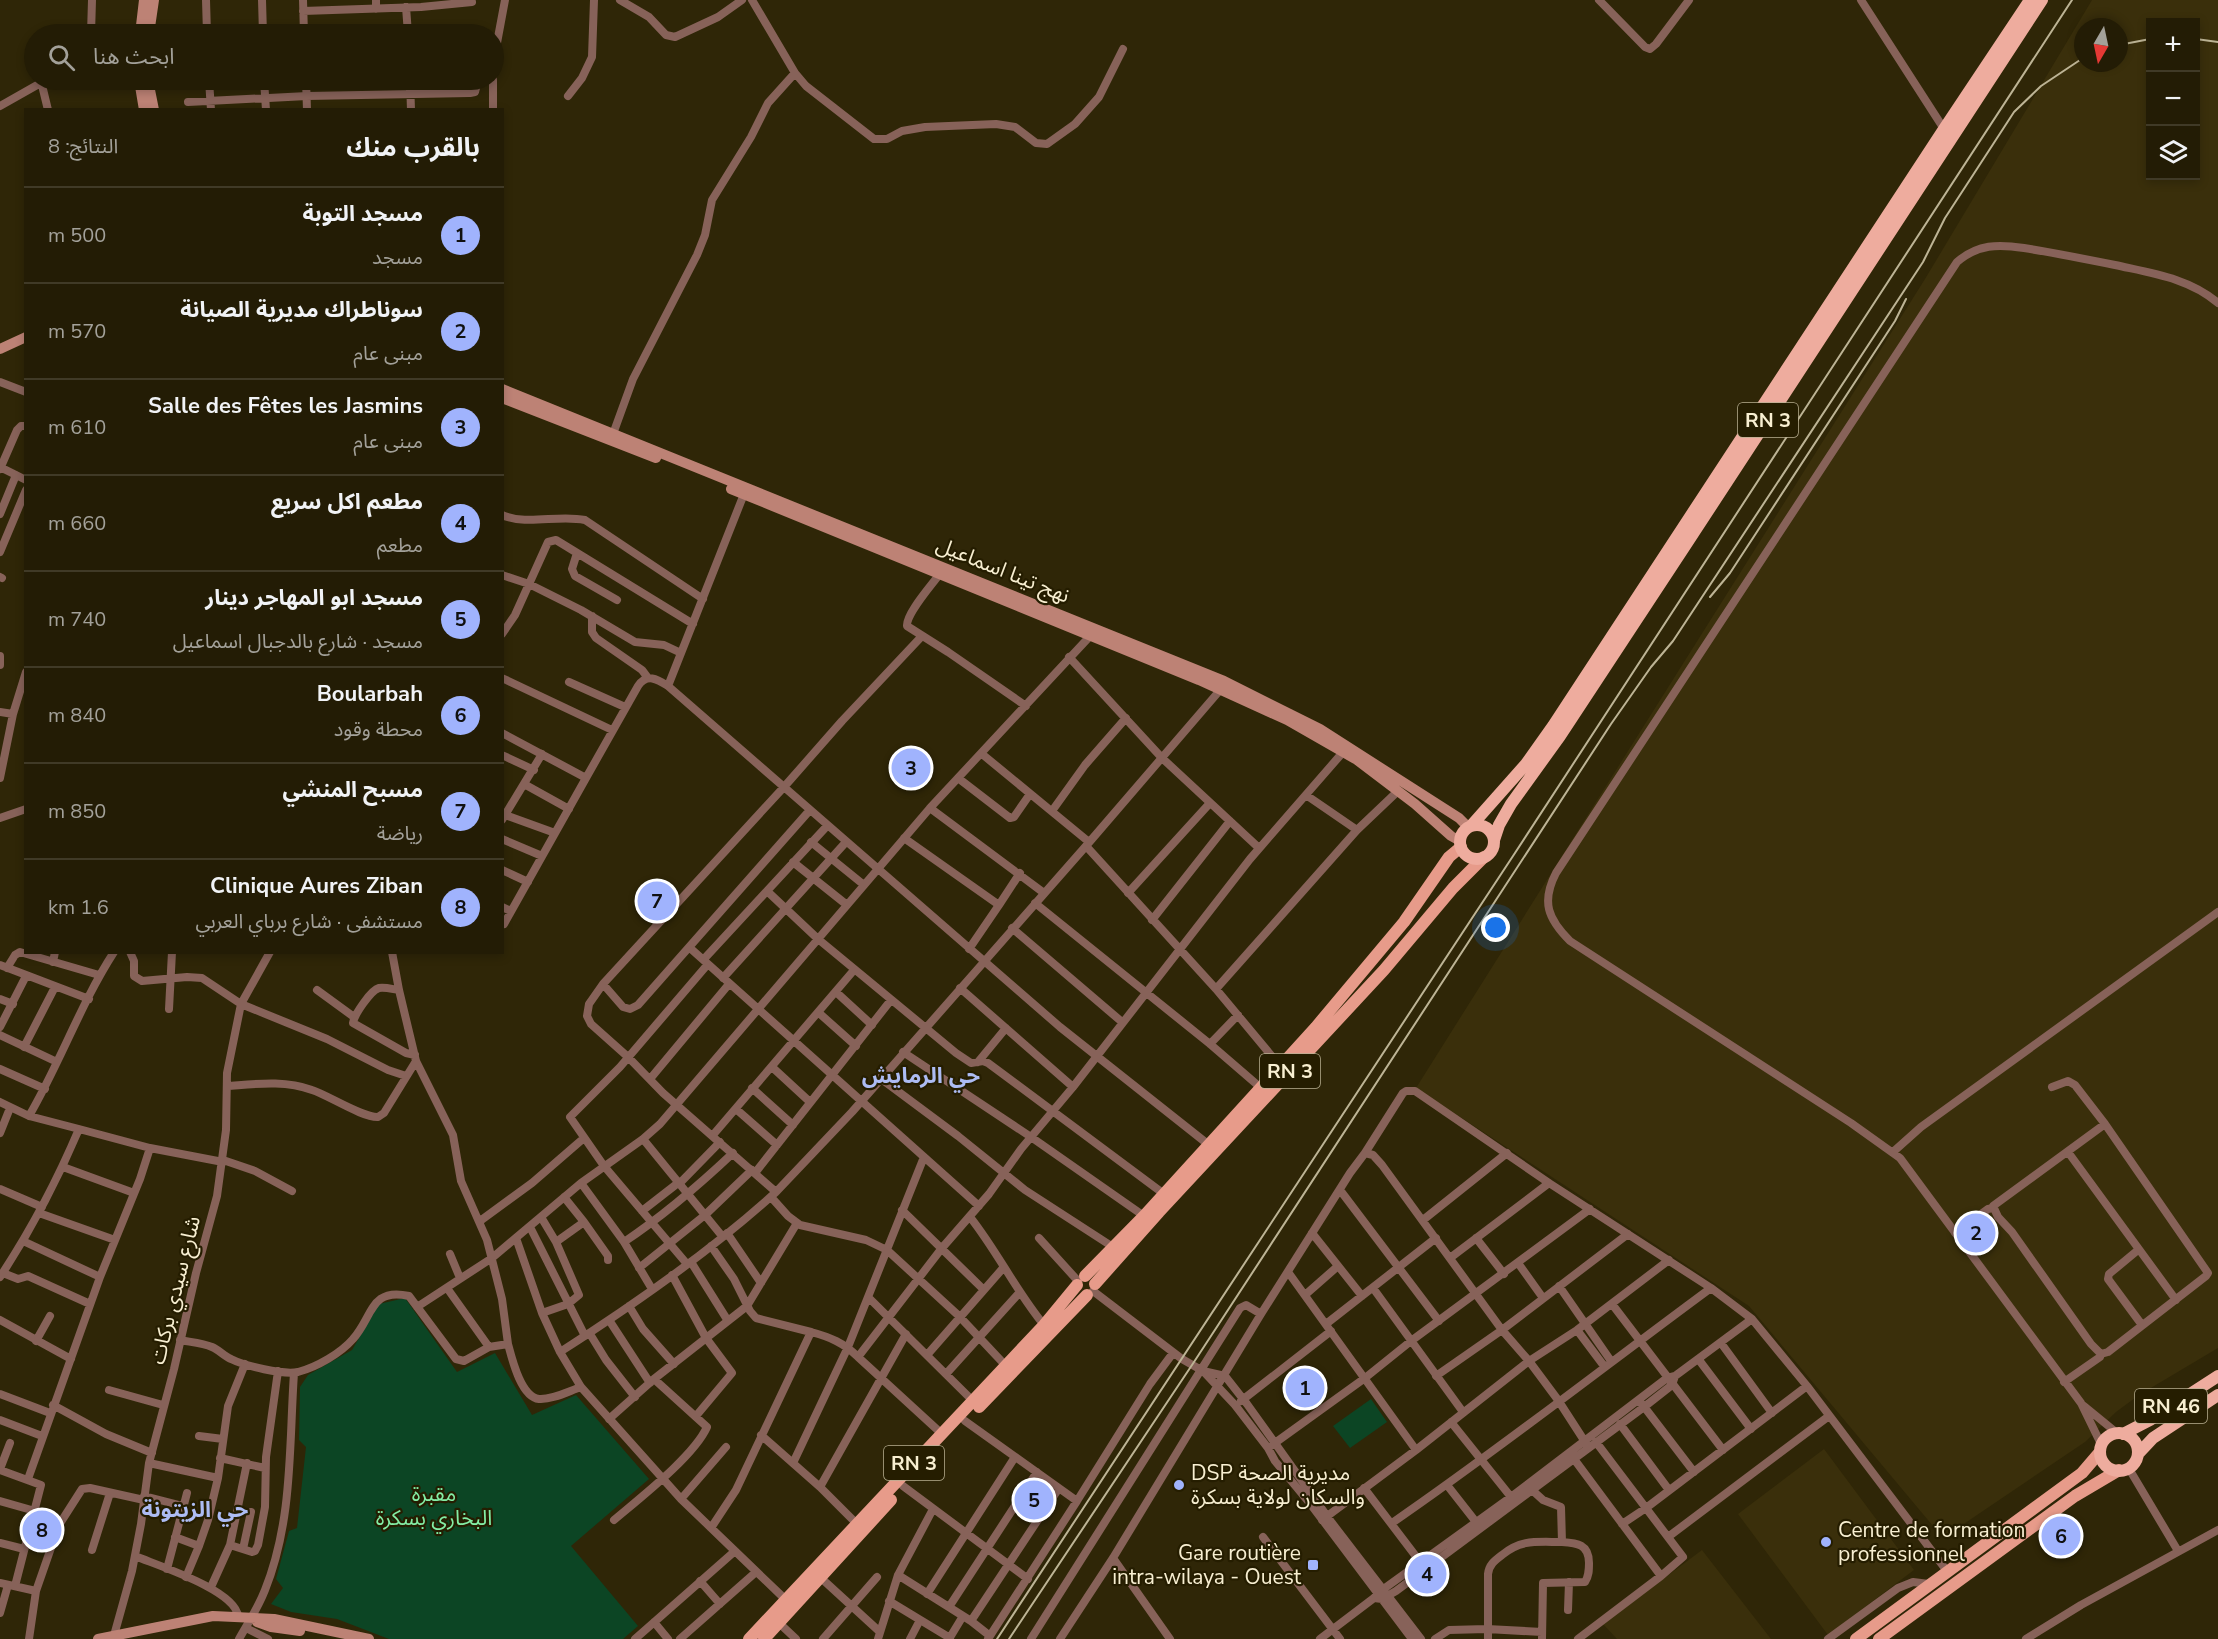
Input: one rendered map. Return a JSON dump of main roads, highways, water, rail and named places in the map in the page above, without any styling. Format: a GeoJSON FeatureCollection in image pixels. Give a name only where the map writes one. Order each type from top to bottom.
{"type":"FeatureCollection","features":[{"type":"Feature","properties":{"kind":"highway","name":"RN 3"},"geometry":{"type":"LineString","coordinates":[[1470,826],[1526,764],[1553,726],[2030,0]]}},
{"type":"Feature","properties":{"kind":"highway","name":"RN 3"},"geometry":{"type":"LineString","coordinates":[[1494,840],[1499,825],[1511,804],[1560,736],[1668,573],[2042,0]]}},
{"type":"Feature","properties":{"kind":"highway"},"geometry":{"type":"LineString","coordinates":[[1470,826],[1486,827],[1494,840],[1493,848],[1484,857],[1472,858],[1465,854],[1460,844],[1464,831],[1470,826]]}},
{"type":"Feature","properties":{"kind":"highway","name":"RN 46"},"geometry":{"type":"LineString","coordinates":[[2120,1434],[2150,1420],[2218,1376]]}},
{"type":"Feature","properties":{"kind":"highway","name":"RN 46"},"geometry":{"type":"LineString","coordinates":[[2138,1454],[2153,1438],[2218,1395]]}},
{"type":"Feature","properties":{"kind":"highway"},"geometry":{"type":"LineString","coordinates":[[2120,1434],[2133,1440],[2138,1454],[2134,1462],[2123,1469],[2107,1466],[2103,1461],[2100,1448],[2106,1438],[2120,1434]]}},
{"type":"Feature","properties":{"kind":"main road"},"geometry":{"type":"LineString","coordinates":[[141,24],[144,0]]}},
{"type":"Feature","properties":{"kind":"main road"},"geometry":{"type":"LineString","coordinates":[[150,24],[154,0]]}},
{"type":"Feature","properties":{"kind":"main road"},"geometry":{"type":"LineString","coordinates":[[140,90],[144,108]]}},
{"type":"Feature","properties":{"kind":"main road"},"geometry":{"type":"LineString","coordinates":[[150,90],[154,108]]}},
{"type":"Feature","properties":{"kind":"main road"},"geometry":{"type":"LineString","coordinates":[[0,349],[24,337]]}},
{"type":"Feature","properties":{"kind":"main road","name":"نهج تينا اسماعيل"},"geometry":{"type":"LineString","coordinates":[[504,391],[1093,632],[1287,720],[1344,751],[1398,790],[1460,844]]}},
{"type":"Feature","properties":{"kind":"main road","name":"نهج تينا اسماعيل"},"geometry":{"type":"LineString","coordinates":[[504,399],[942,571]]}},
{"type":"Feature","properties":{"kind":"main road","name":"نهج تينا اسماعيل"},"geometry":{"type":"LineString","coordinates":[[1093,632],[1204,672],[1308,722],[1470,826]]}},
{"type":"Feature","properties":{"kind":"main road","name":"RN 3"},"geometry":{"type":"LineString","coordinates":[[749,1639],[1006,1366],[1080,1281],[1144,1216],[1261,1088],[1361,975],[1404,922],[1460,844]]}},
{"type":"Feature","properties":{"kind":"main road","name":"RN 3"},"geometry":{"type":"LineString","coordinates":[[764,1639],[903,1486],[1092,1290],[1159,1212],[1384,970],[1453,888],[1484,857]]}},
{"type":"Feature","properties":{"kind":"main road"},"geometry":{"type":"LineString","coordinates":[[1080,1281],[1078,1291],[1092,1290]]}},
{"type":"Feature","properties":{"kind":"main road"},"geometry":{"type":"LineString","coordinates":[[1856,1639],[2082,1473],[2100,1448]]}},
{"type":"Feature","properties":{"kind":"main road"},"geometry":{"type":"LineString","coordinates":[[1879,1639],[2075,1496],[2123,1469]]}},
{"type":"Feature","properties":{"kind":"main road"},"geometry":{"type":"LineString","coordinates":[[98,1639],[213,1616],[238,1616],[249,1623],[271,1627],[369,1639]]}},
{"type":"Feature","properties":{"kind":"main road"},"geometry":{"type":"LineString","coordinates":[[249,1623],[274,1619],[343,1637]]}},
{"type":"Feature","properties":{"kind":"railway"},"geometry":{"type":"LineString","coordinates":[[997,1639],[1513,856],[2072,0]]}},
{"type":"Feature","properties":{"kind":"railway"},"geometry":{"type":"LineString","coordinates":[[2128,43],[2146,40]]}},
{"type":"Feature","properties":{"kind":"railway"},"geometry":{"type":"LineString","coordinates":[[2200,40],[2218,42]]}},
{"type":"Feature","properties":{"kind":"railway"},"geometry":{"type":"LineString","coordinates":[[1009,1639],[1192,1365],[1611,724],[1651,667],[1673,641],[1923,262],[1945,218],[2014,112],[2041,86],[2074,64]]}},
{"type":"Feature","properties":{"kind":"railway"},"geometry":{"type":"LineString","coordinates":[[1710,597],[1730,573],[1895,321],[1906,299]]}},
{"type":"Feature","properties":{"kind":"place","name":"Salle des Fêtes les Jasmins"},"geometry":{"type":"Point","coordinates":[911,768]}},
{"type":"Feature","properties":{"kind":"place","name":"مسبح المنشي"},"geometry":{"type":"Point","coordinates":[657,901]}},
{"type":"Feature","properties":{"kind":"place","name":"سوناطراك مديرية الصيانة"},"geometry":{"type":"Point","coordinates":[1976,1233]}},
{"type":"Feature","properties":{"kind":"place","name":"مسجد التوبة"},"geometry":{"type":"Point","coordinates":[1305,1388]}},
{"type":"Feature","properties":{"kind":"place","name":"DSP مديرية الصحة والسكان لولاية بسكرة"},"geometry":{"type":"Point","coordinates":[1179,1485]}},
{"type":"Feature","properties":{"kind":"place","name":"مسجد ابو المهاجر دينار"},"geometry":{"type":"Point","coordinates":[1034,1500]}},
{"type":"Feature","properties":{"kind":"place","name":"Clinique Aures Ziban"},"geometry":{"type":"Point","coordinates":[42,1530]}},
{"type":"Feature","properties":{"kind":"place","name":"Boularbah"},"geometry":{"type":"Point","coordinates":[2061,1536]}},
{"type":"Feature","properties":{"kind":"place","name":"Centre de formation professionnel"},"geometry":{"type":"Point","coordinates":[1826,1542]}},
{"type":"Feature","properties":{"kind":"place","name":"Gare routière intra-wilaya - Ouest"},"geometry":{"type":"Point","coordinates":[1313,1565]}},
{"type":"Feature","properties":{"kind":"place","name":"مطعم اكل سريع"},"geometry":{"type":"Point","coordinates":[1427,1574]}},
{"type":"Feature","properties":{"kind":"district","name":"حي الرمايش"},"geometry":{"type":"Point","coordinates":[921,1075]}},
{"type":"Feature","properties":{"kind":"district","name":"حي الزيتونة"},"geometry":{"type":"Point","coordinates":[195,1509]}},
{"type":"Feature","properties":{"kind":"park label","name":"مقبرة البخاري بسكرة"},"geometry":{"type":"Point","coordinates":[434,1506]}}]}
